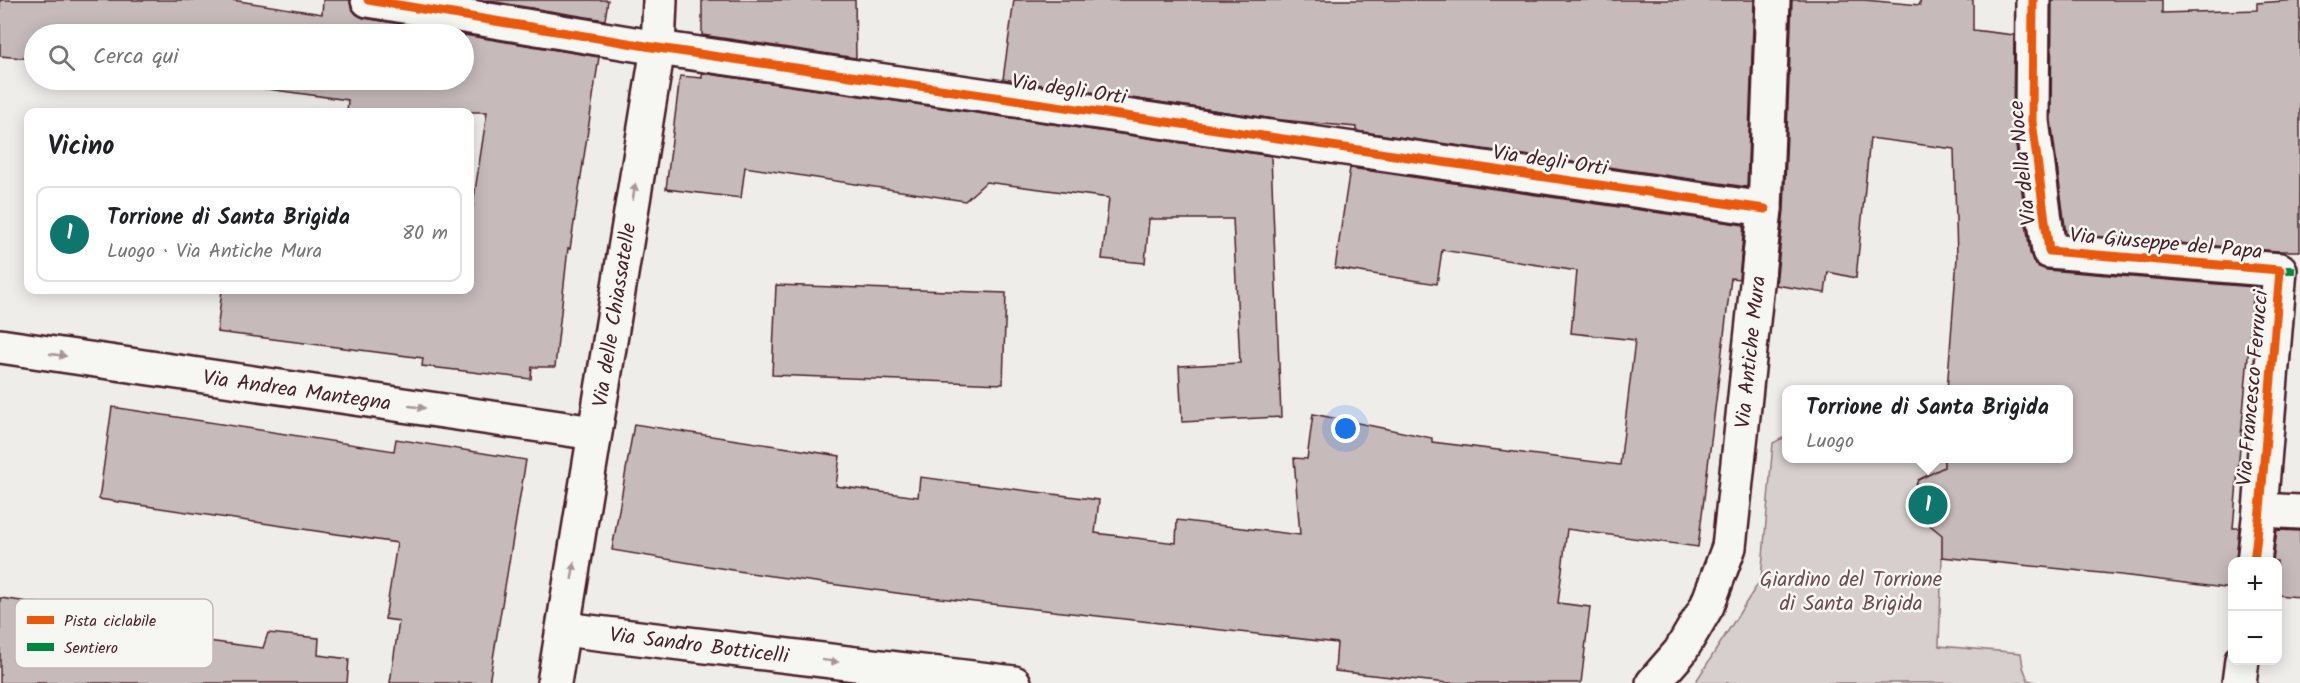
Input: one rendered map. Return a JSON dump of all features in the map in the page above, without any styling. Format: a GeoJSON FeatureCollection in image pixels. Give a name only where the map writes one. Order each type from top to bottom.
{"type":"FeatureCollection","features":[{"type":"Feature","properties":{"kind":"street","name":"Via degli Orti"},"geometry":{"type":"LineString","coordinates":[[368,0],[658,48],[1765,209]]}},
{"type":"Feature","properties":{"kind":"street","name":"Via delle Chiassatelle"},"geometry":{"type":"LineString","coordinates":[[554,683],[658,48],[660,0]]}},
{"type":"Feature","properties":{"kind":"street","name":"Via Antiche Mura"},"geometry":{"type":"LineString","coordinates":[[1653,683],[1680,652],[1707,606],[1728,547],[1765,209],[1773,0]]}},
{"type":"Feature","properties":{"kind":"street","name":"Via della Noce"},"geometry":{"type":"LineString","coordinates":[[2033,0],[2032,121],[2049,251]]}},
{"type":"Feature","properties":{"kind":"street","name":"Via Giuseppe del Papa"},"geometry":{"type":"LineString","coordinates":[[2049,251],[2280,270]]}},
{"type":"Feature","properties":{"kind":"street","name":"Via Francesco Ferrucci"},"geometry":{"type":"LineString","coordinates":[[2254,557],[2280,270]]}},
{"type":"Feature","properties":{"kind":"street","name":"Via Andrea Mantegna"},"geometry":{"type":"LineString","coordinates":[[0,346],[594,433]]}},
{"type":"Feature","properties":{"kind":"street"},"geometry":{"type":"LineString","coordinates":[[2260,510],[2300,513]]}},
{"type":"Feature","properties":{"kind":"street","name":"Via Sandro Botticelli"},"geometry":{"type":"LineString","coordinates":[[564,629],[1014,683]]}},
{"type":"Feature","properties":{"kind":"street"},"geometry":{"type":"LineString","coordinates":[[2239,683],[2241,665]]}},
{"type":"Feature","properties":{"kind":"green space","name":"Giardino del Torrione di Santa Brigida"},"geometry":{"type":"Polygon","coordinates":[[[1782,438],[1782,463],[1944,463],[1944,474],[1912,495],[1914,512],[1926,522],[1943,527],[1939,646],[2021,653],[2028,680],[2039,683],[1695,683],[1761,579],[1773,443],[1782,438]]]}},
{"type":"Feature","properties":{"kind":"building"},"geometry":{"type":"Polygon","coordinates":[[[0,0],[232,0],[322,14],[323,0],[350,0],[351,7],[356,14],[364,18],[401,24],[24,24],[24,58],[0,56],[0,0]]]}},
{"type":"Feature","properties":{"kind":"building"},"geometry":{"type":"Polygon","coordinates":[[[483,0],[608,0],[605,20],[483,0]]]}},
{"type":"Feature","properties":{"kind":"building"},"geometry":{"type":"Polygon","coordinates":[[[702,0],[855,0],[856,58],[702,35],[702,0]]]}},
{"type":"Feature","properties":{"kind":"building"},"geometry":{"type":"Polygon","coordinates":[[[1014,0],[1754,0],[1747,187],[1356,131],[1356,127],[1281,120],[1003,79],[1014,0]]]}},
{"type":"Feature","properties":{"kind":"building"},"geometry":{"type":"Polygon","coordinates":[[[1792,0],[1864,0],[1920,5],[1920,0],[1973,0],[1973,30],[2014,35],[2013,123],[2030,253],[2033,261],[2039,267],[2047,270],[2254,287],[2233,528],[2239,528],[2236,557],[2228,557],[2228,588],[1942,557],[1942,535],[1914,512],[1912,495],[1918,480],[1944,467],[1944,463],[2073,463],[2073,385],[1947,385],[1957,258],[1954,149],[1870,138],[1856,278],[1828,272],[1825,293],[1776,285],[1784,210],[1792,0]]]}},
{"type":"Feature","properties":{"kind":"building"},"geometry":{"type":"Polygon","coordinates":[[[2052,0],[2162,0],[2162,13],[2257,10],[2257,3],[2300,0],[2300,251],[2066,234],[2051,120],[2052,0]]]}},
{"type":"Feature","properties":{"kind":"building"},"geometry":{"type":"Polygon","coordinates":[[[474,37],[599,57],[570,249],[568,248],[555,367],[532,367],[531,379],[422,366],[423,358],[217,332],[222,294],[474,294],[474,198],[487,112],[474,112],[474,108],[347,108],[348,100],[274,90],[474,90],[474,37]]]}},
{"type":"Feature","properties":{"kind":"building"},"geometry":{"type":"Polygon","coordinates":[[[702,73],[1271,156],[1281,417],[1182,422],[1179,366],[1240,363],[1233,219],[1149,219],[1145,263],[1102,259],[1109,198],[986,182],[965,201],[745,167],[741,198],[666,189],[680,76],[702,78],[702,73]]]}},
{"type":"Feature","properties":{"kind":"building"},"geometry":{"type":"Polygon","coordinates":[[[1350,168],[1744,225],[1739,279],[1731,278],[1698,547],[1567,529],[1558,603],[1590,607],[1581,683],[1447,683],[1335,671],[1337,643],[904,594],[750,573],[612,550],[634,424],[840,456],[836,486],[918,497],[920,477],[1099,500],[1095,533],[1176,543],[1177,520],[1300,535],[1294,458],[1307,459],[1313,414],[1432,438],[1432,442],[1620,465],[1635,340],[1571,333],[1577,271],[1442,250],[1437,284],[1335,268],[1350,168]]]}},
{"type":"Feature","properties":{"kind":"building"},"geometry":{"type":"Polygon","coordinates":[[[776,285],[1006,293],[1003,384],[772,375],[776,285]]]}},
{"type":"Feature","properties":{"kind":"building"},"geometry":{"type":"Polygon","coordinates":[[[112,407],[394,451],[396,439],[526,460],[489,683],[390,683],[399,621],[385,619],[397,543],[99,499],[112,407]]]}},
{"type":"Feature","properties":{"kind":"building"},"geometry":{"type":"Polygon","coordinates":[[[2277,530],[2300,531],[2300,597],[2282,595],[2282,557],[2274,557],[2277,530]]]}},
{"type":"Feature","properties":{"kind":"building"},"geometry":{"type":"Polygon","coordinates":[[[0,598],[15,600],[15,668],[213,668],[213,642],[263,648],[268,633],[319,638],[318,655],[349,659],[347,683],[0,683],[0,598]]]}},
{"type":"Feature","properties":{"kind":"marked path"},"geometry":{"type":"LineString","coordinates":[[2280,270],[2300,270]]}},
{"type":"Feature","properties":{"kind":"cycle path"},"geometry":{"type":"LineString","coordinates":[[368,0],[658,48],[1765,209]]}},
{"type":"Feature","properties":{"kind":"cycle path"},"geometry":{"type":"LineString","coordinates":[[2033,0],[2032,121],[2049,251],[2280,270],[2255,557]]}},
{"type":"Feature","properties":{"kind":"place","name":"Torrione di Santa Brigida"},"geometry":{"type":"Point","coordinates":[1928,505]}}]}
